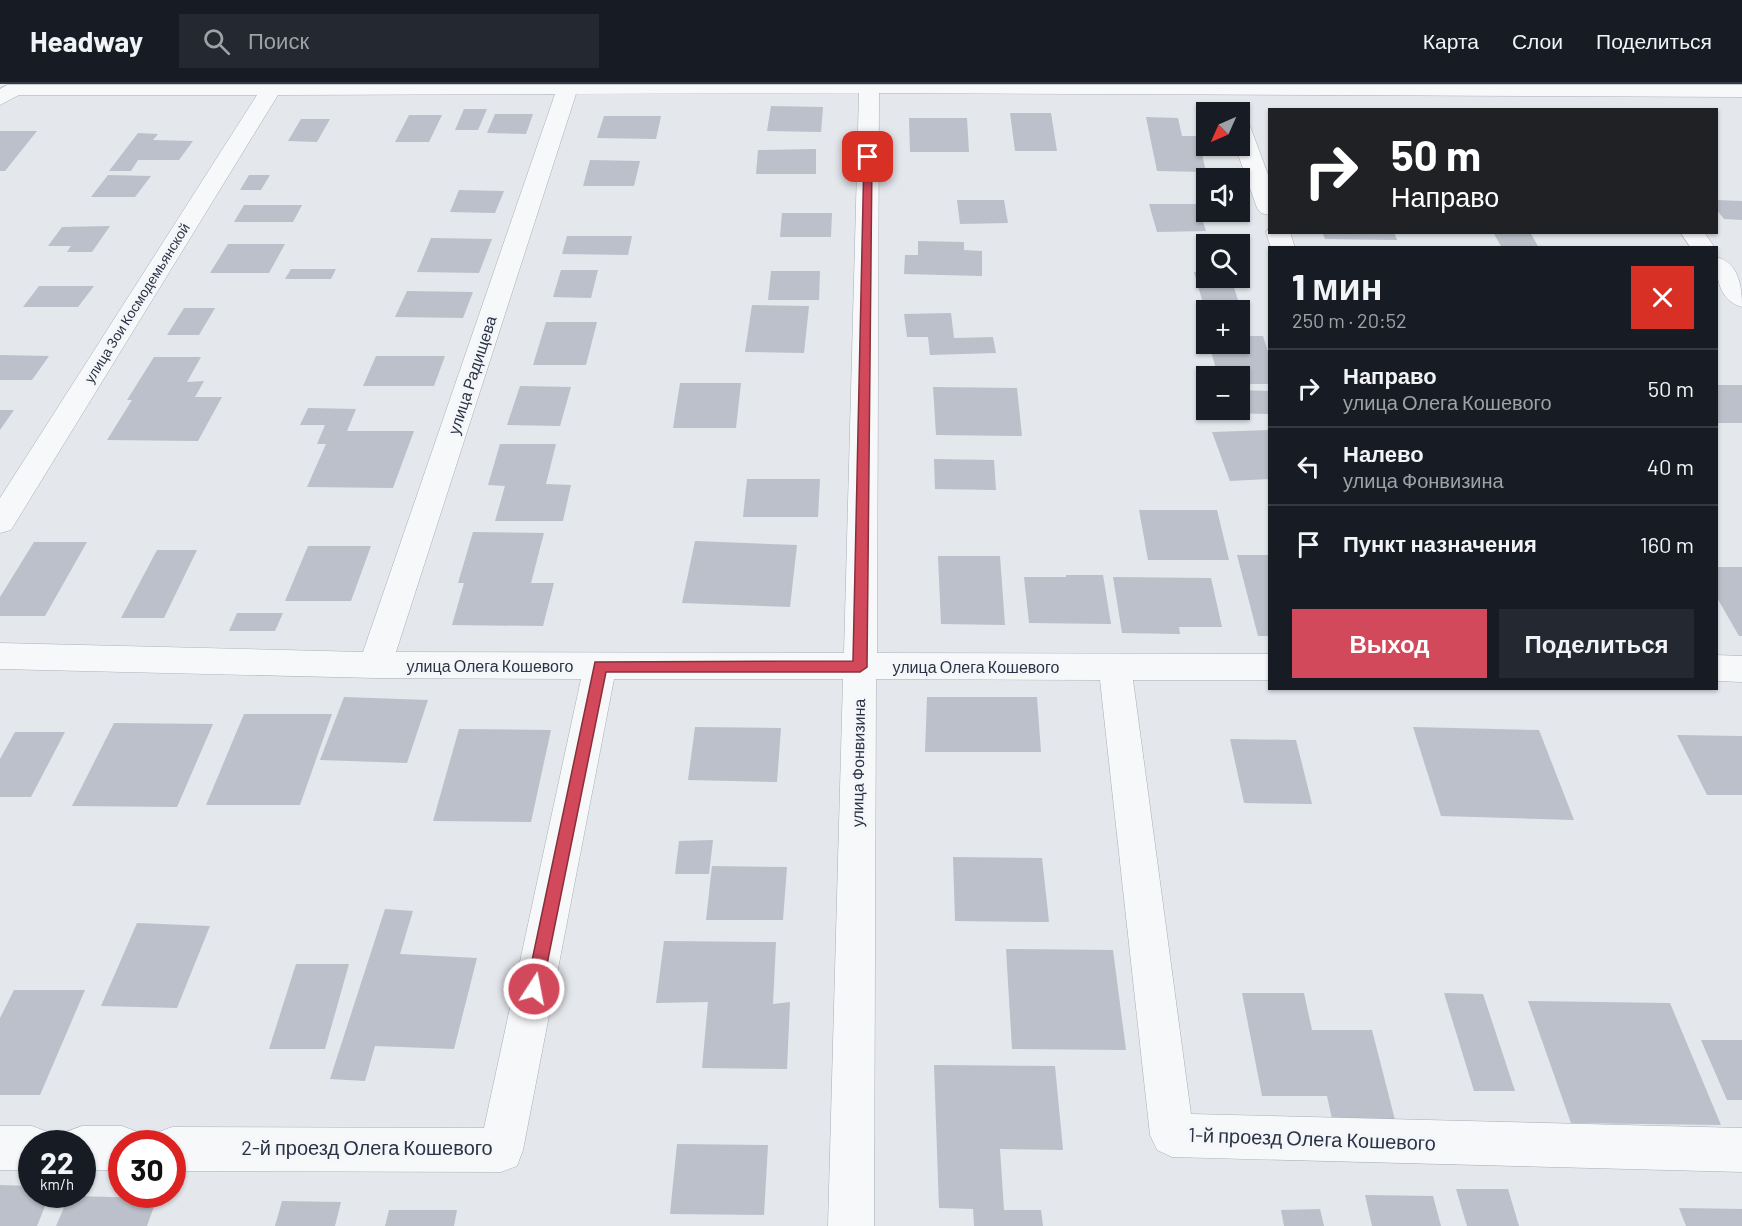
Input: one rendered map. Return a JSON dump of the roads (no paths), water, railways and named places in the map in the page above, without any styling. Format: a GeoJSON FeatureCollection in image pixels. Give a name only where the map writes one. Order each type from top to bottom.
{"type":"FeatureCollection","features":[{"type":"Feature","properties":{"kind":"street"},"geometry":{"type":"LineString","coordinates":[[7,94],[273,86],[1582,87],[1742,91]]}},
{"type":"Feature","properties":{"kind":"street","name":"улица Зои Космодемьянской"},"geometry":{"type":"LineString","coordinates":[[0,522],[273,86]]}},
{"type":"Feature","properties":{"kind":"street","name":"улица Радищева"},"geometry":{"type":"LineString","coordinates":[[375,665],[568,86]]}},
{"type":"Feature","properties":{"kind":"street","name":"улица Фонвизина"},"geometry":{"type":"LineString","coordinates":[[851,1226],[869,86]]}},
{"type":"Feature","properties":{"kind":"street"},"geometry":{"type":"LineString","coordinates":[[1224,86],[1230,102]]}},
{"type":"Feature","properties":{"kind":"street"},"geometry":{"type":"LineString","coordinates":[[1582,87],[1598,108]]}},
{"type":"Feature","properties":{"kind":"street"},"geometry":{"type":"LineString","coordinates":[[1250,156],[1268,205]]}},
{"type":"Feature","properties":{"kind":"street"},"geometry":{"type":"LineString","coordinates":[[1718,267],[1742,299]]}},
{"type":"Feature","properties":{"kind":"street"},"geometry":{"type":"LineString","coordinates":[[0,476],[29,476]]}},
{"type":"Feature","properties":{"kind":"street","name":"улица Олега Кошевого"},"geometry":{"type":"LineString","coordinates":[[0,656],[375,665],[1268,667]]}},
{"type":"Feature","properties":{"kind":"street","name":"2-й проезд Олега Кошевого"},"geometry":{"type":"LineString","coordinates":[[186,1149],[501,1150],[600,666]]}},
{"type":"Feature","properties":{"kind":"street","name":"1-й проезд Олега Кошевого"},"geometry":{"type":"LineString","coordinates":[[1115,668],[1172,1135],[1742,1150]]}},
{"type":"Feature","properties":{"kind":"street"},"geometry":{"type":"LineString","coordinates":[[1718,668],[1742,669]]}},
{"type":"Feature","properties":{"kind":"street"},"geometry":{"type":"LineString","coordinates":[[0,1148],[18,1148]]}}]}
